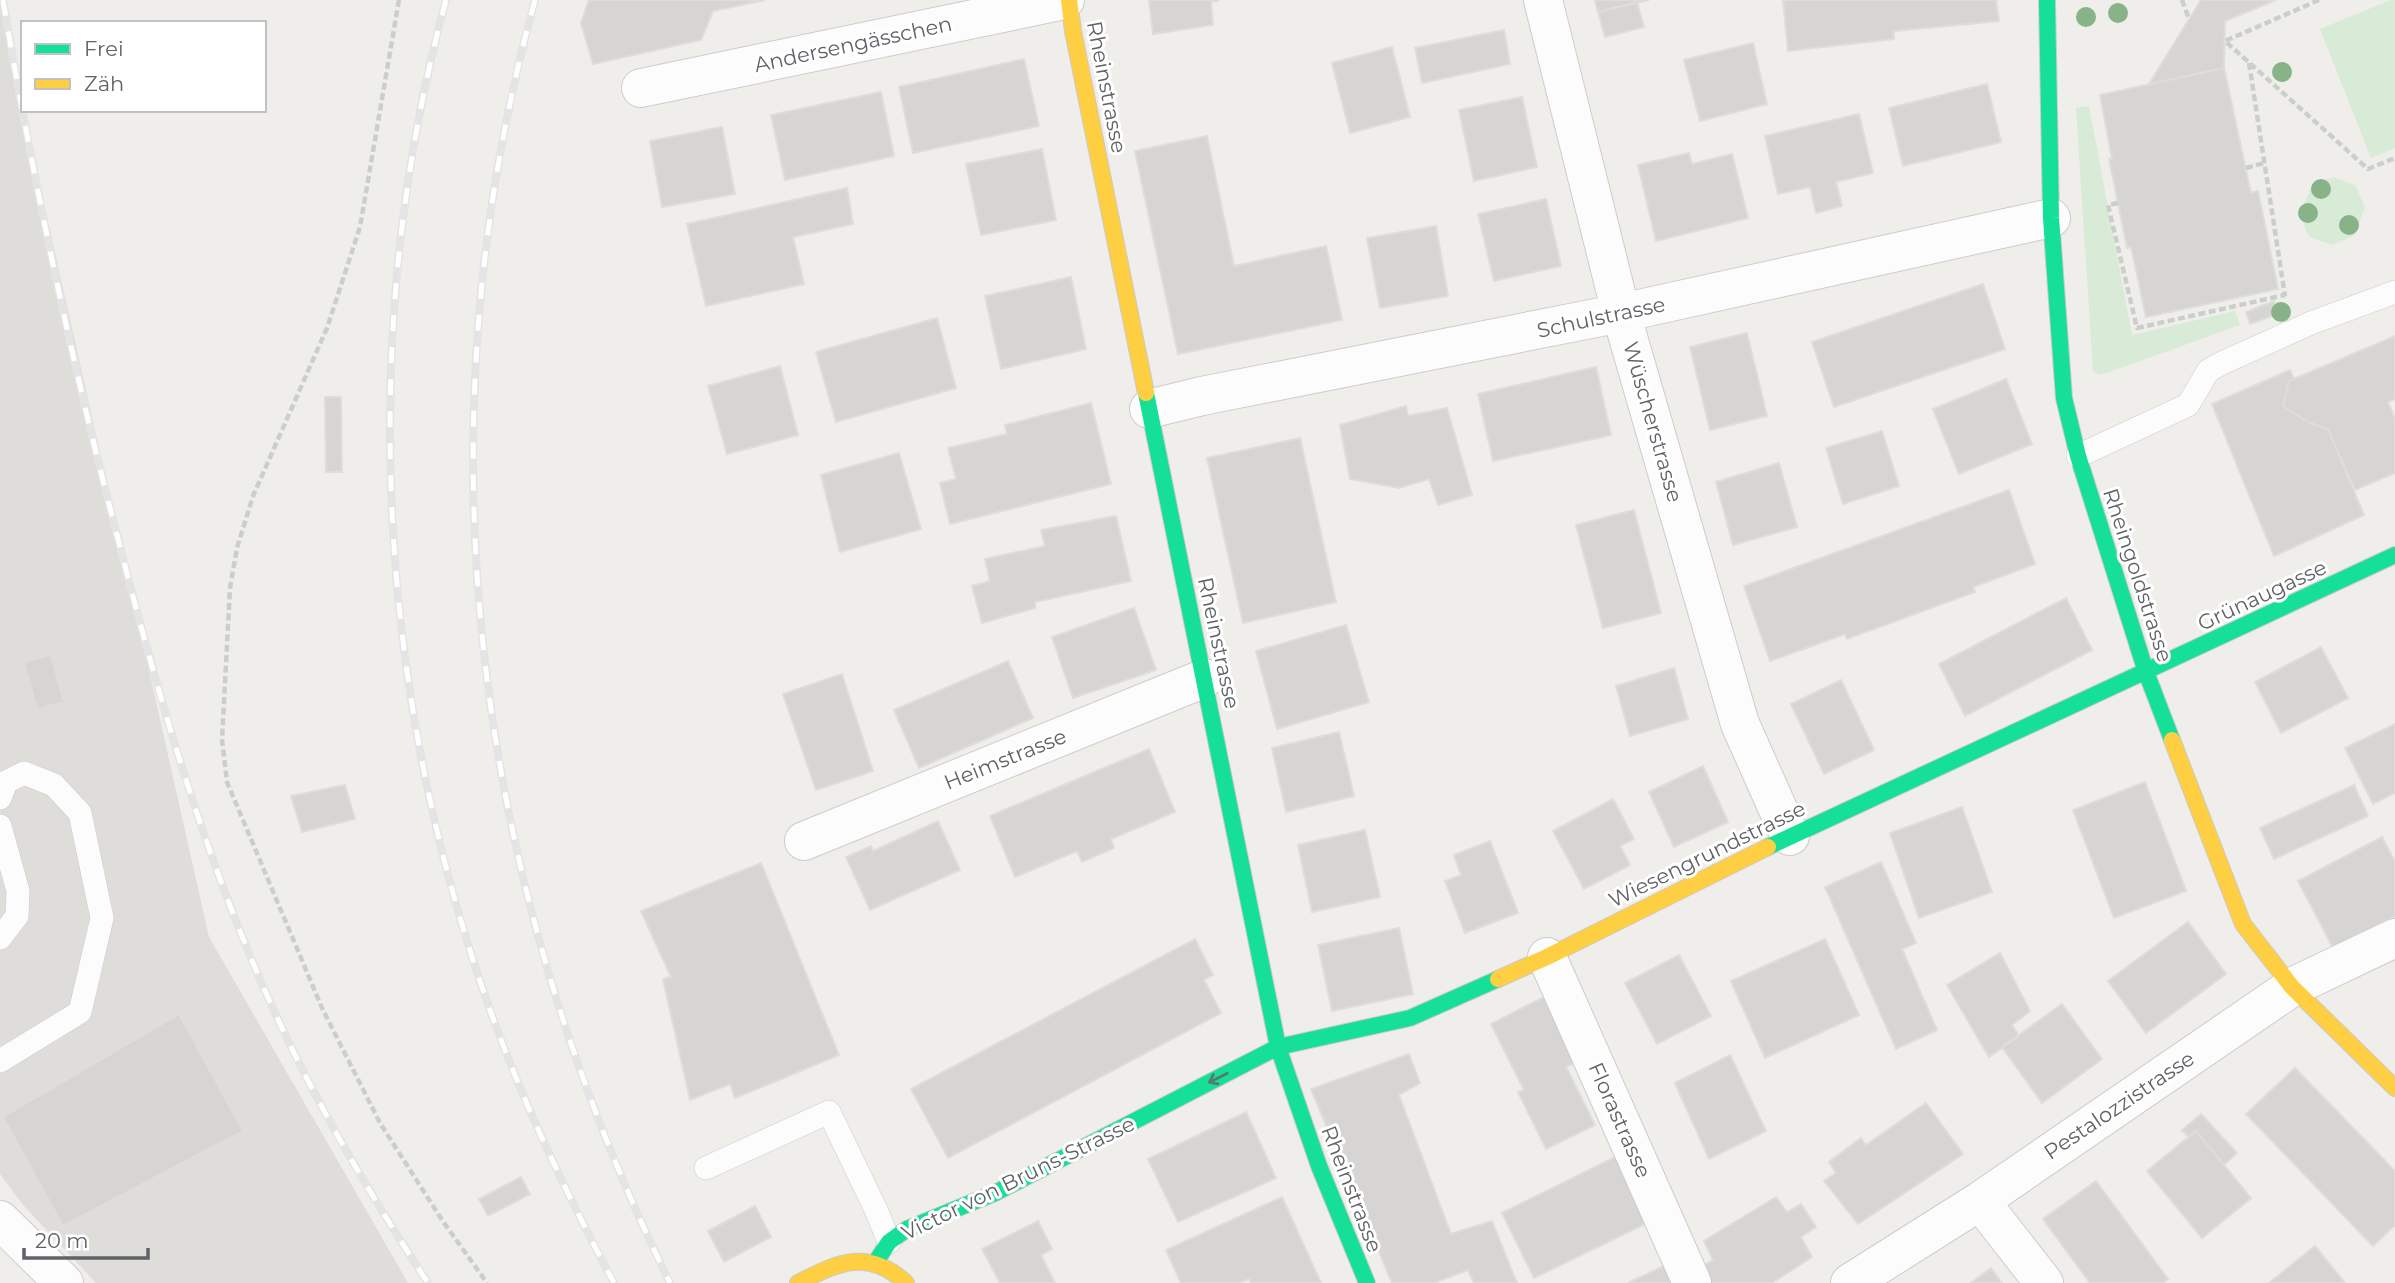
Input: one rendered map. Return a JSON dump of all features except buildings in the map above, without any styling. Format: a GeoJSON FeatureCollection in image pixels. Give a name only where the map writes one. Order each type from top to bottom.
{"type":"FeatureCollection","features":[{"type":"Feature","properties":{"kind":"street","name":"Andersengässchen"},"geometry":{"type":"LineString","coordinates":[[641,88],[1067,0]]}},
{"type":"Feature","properties":{"kind":"street","name":"Rheinstrasse"},"geometry":{"type":"LineString","coordinates":[[1067,0],[1278,1047],[1319,1166],[1367,1283]]}},
{"type":"Feature","properties":{"kind":"street","name":"Wüscherstrasse"},"geometry":{"type":"LineString","coordinates":[[1543,0],[1621,313],[1740,724],[1790,836]]}},
{"type":"Feature","properties":{"kind":"street","name":"Rheingoldstrasse"},"geometry":{"type":"LineString","coordinates":[[2048,0],[2051,218],[2064,398],[2078,456],[2146,672],[2243,925],[2292,987],[2395,1088]]}},
{"type":"Feature","properties":{"kind":"street","name":"Schulstrasse"},"geometry":{"type":"LineString","coordinates":[[1149,409],[1621,313],[2051,218]]}},
{"type":"Feature","properties":{"kind":"street","name":"Grünaugasse"},"geometry":{"type":"LineString","coordinates":[[2146,672],[2395,555]]}},
{"type":"Feature","properties":{"kind":"street","name":"Wiesengrundstrasse"},"geometry":{"type":"LineString","coordinates":[[1278,1047],[1410,1018],[1547,957],[1790,836],[2146,672]]}},
{"type":"Feature","properties":{"kind":"street","name":"Heimstrasse"},"geometry":{"type":"LineString","coordinates":[[804,841],[1205,678]]}},
{"type":"Feature","properties":{"kind":"street","name":"Pestalozzistrasse"},"geometry":{"type":"LineString","coordinates":[[1850,1283],[1980,1201],[2292,987],[2395,938]]}},
{"type":"Feature","properties":{"kind":"street","name":"Florastrasse"},"geometry":{"type":"LineString","coordinates":[[1547,957],[1692,1283]]}},
{"type":"Feature","properties":{"kind":"street","name":"Victor von Bruns-Strasse"},"geometry":{"type":"LineString","coordinates":[[875,1263],[889,1242],[907,1229],[995,1193],[1278,1047]]}},
{"type":"Feature","properties":{"kind":"street"},"geometry":{"type":"LineString","coordinates":[[1980,1201],[2044,1283]]}},
{"type":"Feature","properties":{"kind":"street"},"geometry":{"type":"LineString","coordinates":[[0,1220],[64,1283]]}},
{"type":"Feature","properties":{"kind":"street"},"geometry":{"type":"LineString","coordinates":[[798,1283],[850,1261],[875,1263],[894,1272],[906,1283]]}},
{"type":"Feature","properties":{"kind":"lane"},"geometry":{"type":"LineString","coordinates":[[2078,456],[2188,405],[2208,371],[2311,323],[2395,292]]}},
{"type":"Feature","properties":{"kind":"lane"},"geometry":{"type":"LineString","coordinates":[[0,798],[6,782],[24,773],[54,785],[80,813],[102,918],[80,1012],[0,1061]]}},
{"type":"Feature","properties":{"kind":"lane"},"geometry":{"type":"LineString","coordinates":[[0,826],[18,891],[17,916],[0,938]]}},
{"type":"Feature","properties":{"kind":"lane"},"geometry":{"type":"LineString","coordinates":[[706,1168],[829,1112],[889,1242]]}},
{"type":"Feature","properties":{"kind":"path"},"geometry":{"type":"LineString","coordinates":[[399,0],[360,227],[327,328],[253,496],[237,548],[230,588],[222,740],[227,782],[322,1008],[380,1123],[442,1220],[487,1283]]}},
{"type":"Feature","properties":{"kind":"path"},"geometry":{"type":"LineString","coordinates":[[2182,0],[2189,19]]}},
{"type":"Feature","properties":{"kind":"path"},"geometry":{"type":"LineString","coordinates":[[2319,0],[2225,41],[2368,170],[2395,158]]}},
{"type":"Feature","properties":{"kind":"path"},"geometry":{"type":"LineString","coordinates":[[2249,63],[2286,302]]}},
{"type":"Feature","properties":{"kind":"path"},"geometry":{"type":"LineString","coordinates":[[2246,168],[2263,163]]}},
{"type":"Feature","properties":{"kind":"path"},"geometry":{"type":"LineString","coordinates":[[2118,203],[2108,205],[2137,328],[2285,295]]}},
{"type":"Feature","properties":{"kind":"shaded area"},"geometry":{"type":"Polygon","coordinates":[[[0,8],[21,101],[21,112],[23,112],[209,937],[408,1283],[96,1283],[23,1205],[0,1174],[0,8]]]}},
{"type":"Feature","properties":{"kind":"green space"},"geometry":{"type":"Polygon","coordinates":[[[2395,0],[2395,148],[2371,158],[2320,29],[2395,0]]]}},
{"type":"Feature","properties":{"kind":"green space"},"geometry":{"type":"Polygon","coordinates":[[[2089,106],[2132,335],[2235,311],[2240,325],[2101,375],[2093,372],[2076,108],[2089,106]]]}},
{"type":"Feature","properties":{"kind":"green space"},"geometry":{"type":"Polygon","coordinates":[[[2333,177],[2355,185],[2365,207],[2355,235],[2333,245],[2309,237],[2300,215],[2311,187],[2333,177]]]}},
{"type":"Feature","properties":{"kind":"railway"},"geometry":{"type":"LineString","coordinates":[[3,0],[21,101]]}},
{"type":"Feature","properties":{"kind":"railway"},"geometry":{"type":"LineString","coordinates":[[446,0],[418,124],[399,251],[391,380],[392,508],[403,637],[423,764],[452,888],[490,1010],[547,1149],[614,1283]]}},
{"type":"Feature","properties":{"kind":"railway"},"geometry":{"type":"LineString","coordinates":[[535,0],[499,163],[478,327],[473,490],[484,654],[509,815],[549,974],[603,1130],[670,1283]]}},
{"type":"Feature","properties":{"kind":"railway"},"geometry":{"type":"LineString","coordinates":[[23,112],[40,202],[100,469],[169,723],[209,847],[255,969],[315,1094],[388,1221],[428,1283]]}},
{"type":"Feature","properties":{"kind":"traffic: fast"},"geometry":{"type":"LineString","coordinates":[[2047,0],[2051,218],[2064,398],[2078,456],[2146,672],[2172,740]]}},
{"type":"Feature","properties":{"kind":"traffic: fast"},"geometry":{"type":"LineString","coordinates":[[1146,393],[1278,1047],[1319,1166],[1367,1283]]}},
{"type":"Feature","properties":{"kind":"traffic: fast"},"geometry":{"type":"LineString","coordinates":[[1768,847],[2395,555]]}},
{"type":"Feature","properties":{"kind":"traffic: fast"},"geometry":{"type":"LineString","coordinates":[[875,1263],[889,1242],[907,1229],[995,1193],[1278,1047],[1410,1018],[1498,979]]}},
{"type":"Feature","properties":{"kind":"traffic: slow"},"geometry":{"type":"LineString","coordinates":[[1069,0],[1146,393]]}},
{"type":"Feature","properties":{"kind":"traffic: slow"},"geometry":{"type":"LineString","coordinates":[[2172,740],[2243,924],[2292,987],[2395,1088]]}},
{"type":"Feature","properties":{"kind":"traffic: slow"},"geometry":{"type":"LineString","coordinates":[[1498,979],[1768,847]]}},
{"type":"Feature","properties":{"kind":"traffic: slow"},"geometry":{"type":"LineString","coordinates":[[798,1283],[827,1269],[853,1262],[879,1265],[906,1283]]}}]}
